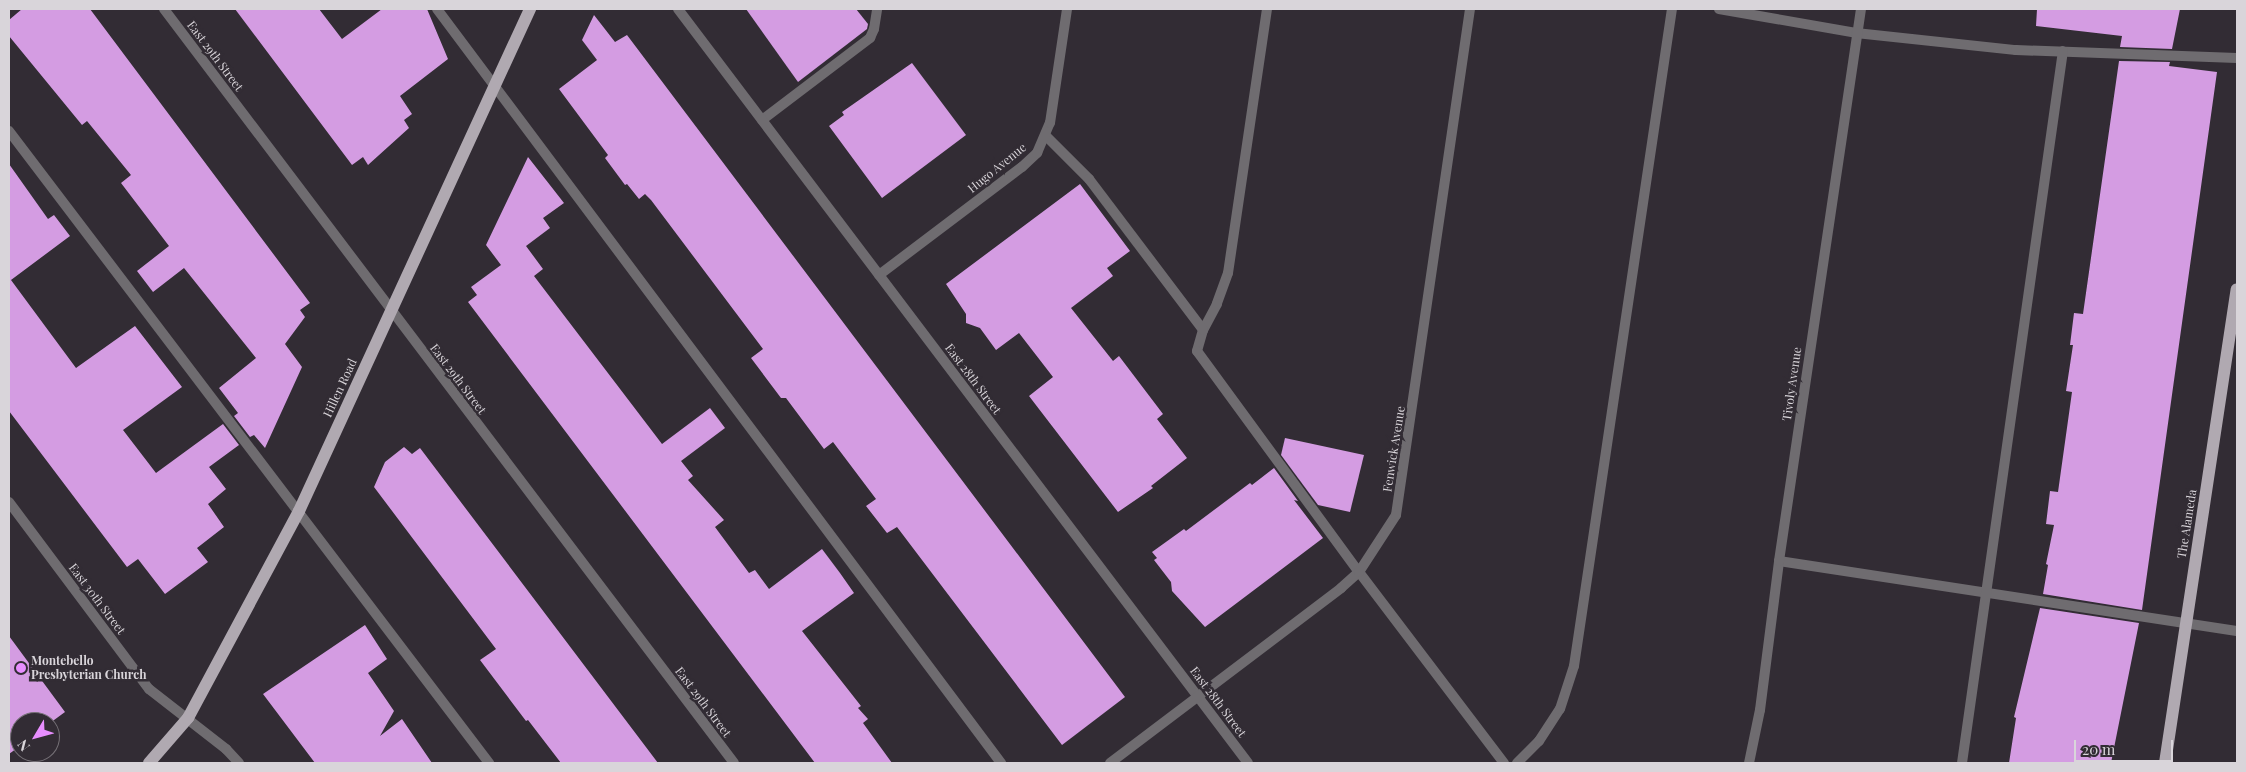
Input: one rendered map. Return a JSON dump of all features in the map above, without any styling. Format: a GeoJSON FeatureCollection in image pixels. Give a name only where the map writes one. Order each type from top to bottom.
{"type":"FeatureCollection","features":[{"type":"Feature","properties":{"kind":"main road","name":"Hillen Road"},"geometry":{"type":"LineString","coordinates":[[149,763],[188,718],[299,511],[530,9]]}},
{"type":"Feature","properties":{"kind":"main road","name":"The Alameda"},"geometry":{"type":"LineString","coordinates":[[2165,763],[2237,289]]}},
{"type":"Feature","properties":{"kind":"street","name":"East 29th Street"},"geometry":{"type":"LineString","coordinates":[[164,9],[391,312],[734,763]]}},
{"type":"Feature","properties":{"kind":"street"},"geometry":{"type":"LineString","coordinates":[[437,9],[1001,763]]}},
{"type":"Feature","properties":{"kind":"street","name":"East 28th Street"},"geometry":{"type":"LineString","coordinates":[[678,9],[1248,763]]}},
{"type":"Feature","properties":{"kind":"street"},"geometry":{"type":"LineString","coordinates":[[762,120],[870,38],[874,29],[877,9]]}},
{"type":"Feature","properties":{"kind":"street","name":"Hugo Avenue"},"geometry":{"type":"LineString","coordinates":[[879,275],[1022,167],[1037,153],[1050,123],[1067,9]]}},
{"type":"Feature","properties":{"kind":"street"},"geometry":{"type":"LineString","coordinates":[[1267,9],[1228,273],[1217,304],[1203,330],[1197,351],[1359,572],[1504,763]]}},
{"type":"Feature","properties":{"kind":"street","name":"Fenwick Avenue"},"geometry":{"type":"LineString","coordinates":[[1110,763],[1359,572],[1396,516],[1470,9]]}},
{"type":"Feature","properties":{"kind":"street"},"geometry":{"type":"LineString","coordinates":[[1517,763],[1539,741],[1560,709],[1574,666],[1672,9]]}},
{"type":"Feature","properties":{"kind":"street"},"geometry":{"type":"LineString","coordinates":[[1719,9],[1856,33],[2016,50],[2237,58]]}},
{"type":"Feature","properties":{"kind":"street","name":"Tivoly Avenue"},"geometry":{"type":"LineString","coordinates":[[1749,763],[1760,710],[1779,560],[1861,9]]}},
{"type":"Feature","properties":{"kind":"street"},"geometry":{"type":"LineString","coordinates":[[1962,763],[2063,51]]}},
{"type":"Feature","properties":{"kind":"street"},"geometry":{"type":"LineString","coordinates":[[9,131],[489,763]]}},
{"type":"Feature","properties":{"kind":"street"},"geometry":{"type":"LineString","coordinates":[[1046,136],[1089,179],[1203,330]]}},
{"type":"Feature","properties":{"kind":"street","name":"East 30th Street"},"geometry":{"type":"LineString","coordinates":[[9,502],[148,689],[188,718],[240,763]]}},
{"type":"Feature","properties":{"kind":"street"},"geometry":{"type":"LineString","coordinates":[[1779,560],[2237,630]]}},
{"type":"Feature","properties":{"kind":"building"},"geometry":{"type":"Polygon","coordinates":[[[22,9],[90,9],[310,303],[300,310],[305,317],[285,344],[302,367],[265,448],[254,435],[250,437],[234,416],[238,413],[219,388],[256,358],[184,268],[153,292],[137,271],[169,246],[121,183],[131,175],[87,121],[82,125],[9,36],[9,20],[22,9]]]}},
{"type":"Feature","properties":{"kind":"building"},"geometry":{"type":"Polygon","coordinates":[[[235,9],[319,9],[342,39],[382,9],[427,9],[448,59],[400,96],[412,114],[404,120],[409,128],[368,165],[363,157],[352,165],[235,9]]]}},
{"type":"Feature","properties":{"kind":"building"},"geometry":{"type":"Polygon","coordinates":[[[746,9],[856,9],[868,24],[867,29],[798,82],[746,9]]]}},
{"type":"Feature","properties":{"kind":"building"},"geometry":{"type":"Polygon","coordinates":[[[2037,9],[2180,9],[2172,49],[2120,47],[2122,36],[2036,26],[2037,9]]]}},
{"type":"Feature","properties":{"kind":"building"},"geometry":{"type":"Polygon","coordinates":[[[594,15],[615,42],[627,35],[1125,697],[1062,745],[897,527],[887,533],[866,506],[876,499],[833,442],[824,449],[786,398],[781,398],[751,358],[763,349],[651,200],[645,194],[639,199],[627,184],[625,185],[605,158],[608,155],[559,89],[597,60],[582,40],[594,15]]]}},
{"type":"Feature","properties":{"kind":"building"},"geometry":{"type":"Polygon","coordinates":[[[2119,61],[2170,62],[2169,66],[2217,72],[2142,610],[2043,594],[2048,565],[2046,564],[2054,525],[2046,524],[2050,491],[2058,492],[2072,392],[2066,391],[2073,345],[2070,345],[2074,313],[2083,314],[2119,61]]]}},
{"type":"Feature","properties":{"kind":"building"},"geometry":{"type":"Polygon","coordinates":[[[912,63],[966,135],[882,198],[829,126],[844,115],[842,112],[912,63]]]}},
{"type":"Feature","properties":{"kind":"building"},"geometry":{"type":"Polygon","coordinates":[[[528,157],[564,203],[543,218],[550,228],[526,246],[543,269],[534,276],[662,444],[710,408],[725,428],[681,461],[693,476],[688,480],[724,520],[715,527],[749,573],[755,570],[769,589],[822,549],[840,573],[854,593],[802,631],[861,706],[858,708],[868,719],[863,723],[892,763],[815,763],[468,302],[477,295],[471,287],[501,265],[486,245],[528,157]]]}},
{"type":"Feature","properties":{"kind":"building"},"geometry":{"type":"Polygon","coordinates":[[[9,164],[48,219],[54,215],[70,236],[11,280],[76,368],[135,326],[182,387],[123,430],[156,473],[223,424],[239,445],[209,467],[226,489],[208,504],[224,527],[197,548],[208,562],[165,594],[138,559],[127,567],[9,411],[9,164]]]}},
{"type":"Feature","properties":{"kind":"building"},"geometry":{"type":"Polygon","coordinates":[[[1080,184],[1130,251],[1107,268],[1113,276],[1071,308],[1113,361],[1119,356],[1163,414],[1157,419],[1187,458],[1151,486],[1153,488],[1118,512],[1029,396],[1053,377],[1019,333],[996,350],[980,328],[966,323],[966,314],[946,284],[1080,184]]]}},
{"type":"Feature","properties":{"kind":"building"},"geometry":{"type":"Polygon","coordinates":[[[1285,438],[1364,455],[1350,512],[1318,505],[1281,455],[1285,438]]]}},
{"type":"Feature","properties":{"kind":"building"},"geometry":{"type":"Polygon","coordinates":[[[404,447],[412,454],[420,448],[658,763],[561,763],[528,720],[526,721],[480,660],[496,649],[374,487],[385,462],[404,447]]]}},
{"type":"Feature","properties":{"kind":"building"},"geometry":{"type":"Polygon","coordinates":[[[1274,468],[1298,501],[1294,500],[1323,538],[1205,627],[1172,591],[1171,582],[1154,560],[1157,558],[1152,552],[1184,529],[1186,531],[1250,483],[1252,485],[1274,468]]]}},
{"type":"Feature","properties":{"kind":"building"},"geometry":{"type":"Polygon","coordinates":[[[2040,608],[2139,623],[2111,763],[2009,763],[2016,718],[2014,717],[2040,608]]]}},
{"type":"Feature","properties":{"kind":"building"},"geometry":{"type":"Polygon","coordinates":[[[365,625],[387,659],[368,673],[394,711],[380,736],[402,719],[432,763],[315,763],[263,694],[365,625]]]}},
{"type":"Feature","properties":{"kind":"building","name":"Montebello Presbyterian Church"},"geometry":{"type":"Polygon","coordinates":[[[9,636],[65,712],[60,716],[60,712],[10,712],[9,754],[9,636]]]}},
{"type":"Feature","properties":{"kind":"place","name":"Montebello Presbyterian Church"},"geometry":{"type":"Point","coordinates":[21,668]}}]}
